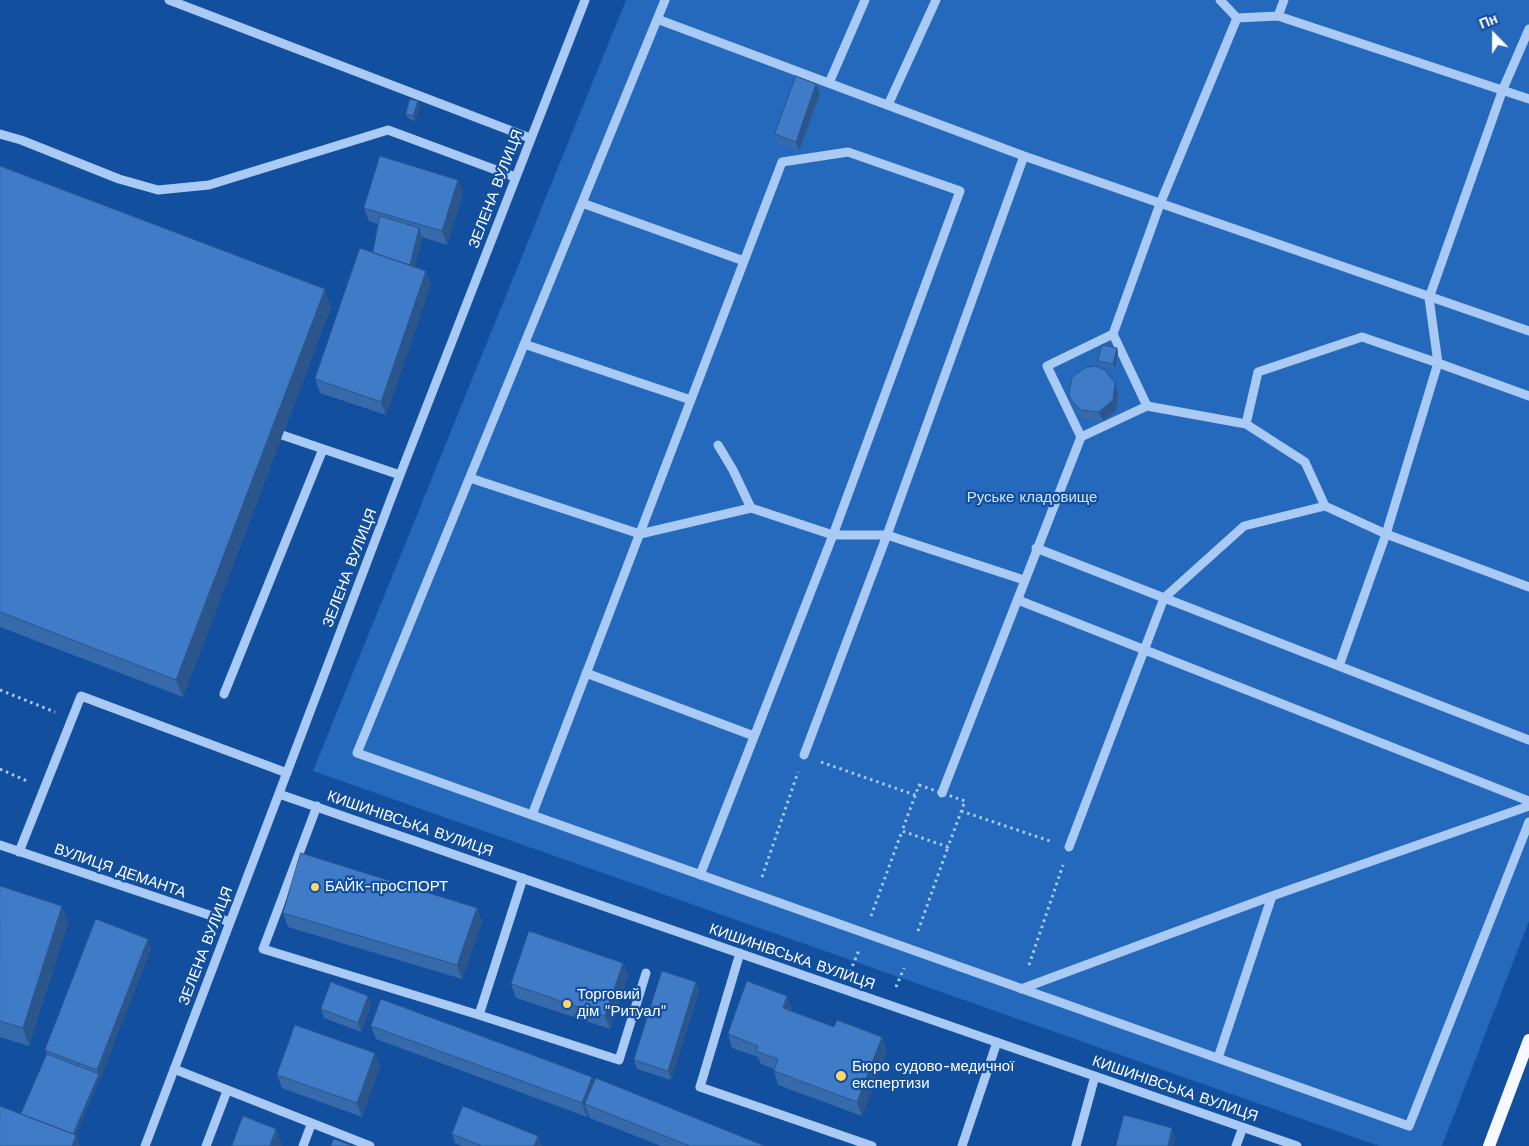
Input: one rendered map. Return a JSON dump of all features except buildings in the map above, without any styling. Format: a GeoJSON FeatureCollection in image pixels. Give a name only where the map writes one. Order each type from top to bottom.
{"type":"FeatureCollection","features":[{"type":"Feature","properties":{"kind":"main road"},"geometry":{"type":"LineString","coordinates":[[1489,1146],[1529,1040]]}},
{"type":"Feature","properties":{"kind":"street"},"geometry":{"type":"LineString","coordinates":[[169,0],[530,138]]}},
{"type":"Feature","properties":{"kind":"street","name":"ЗЕЛЕНА ВУЛИЦЯ"},"geometry":{"type":"LineString","coordinates":[[145,1146],[400,474],[584,0]]}},
{"type":"Feature","properties":{"kind":"street"},"geometry":{"type":"LineString","coordinates":[[665,0],[357,753],[1409,1126],[1529,822]]}},
{"type":"Feature","properties":{"kind":"street"},"geometry":{"type":"LineString","coordinates":[[829,83],[865,0]]}},
{"type":"Feature","properties":{"kind":"street"},"geometry":{"type":"LineString","coordinates":[[888,105],[936,0]]}},
{"type":"Feature","properties":{"kind":"street"},"geometry":{"type":"LineString","coordinates":[[1220,0],[1237,18],[1278,16],[1529,99]]}},
{"type":"Feature","properties":{"kind":"street"},"geometry":{"type":"LineString","coordinates":[[1278,16],[1284,0]]}},
{"type":"Feature","properties":{"kind":"street"},"geometry":{"type":"LineString","coordinates":[[1081,437],[1047,366],[1113,334],[1160,204],[1237,18]]}},
{"type":"Feature","properties":{"kind":"street"},"geometry":{"type":"LineString","coordinates":[[657,19],[1024,156],[1429,298],[1529,331]]}},
{"type":"Feature","properties":{"kind":"street"},"geometry":{"type":"LineString","coordinates":[[1339,666],[1386,534],[1438,363],[1429,298],[1503,89],[1529,29]]}},
{"type":"Feature","properties":{"kind":"street"},"geometry":{"type":"LineString","coordinates":[[0,134],[21,140],[119,179],[158,190],[209,186],[388,130],[515,177]]}},
{"type":"Feature","properties":{"kind":"street"},"geometry":{"type":"LineString","coordinates":[[532,815],[782,162],[848,152],[960,191],[834,535],[700,875]]}},
{"type":"Feature","properties":{"kind":"street"},"geometry":{"type":"LineString","coordinates":[[804,755],[887,535],[1024,156]]}},
{"type":"Feature","properties":{"kind":"street"},"geometry":{"type":"LineString","coordinates":[[582,203],[744,262]]}},
{"type":"Feature","properties":{"kind":"street"},"geometry":{"type":"LineString","coordinates":[[1113,334],[1147,406]]}},
{"type":"Feature","properties":{"kind":"street"},"geometry":{"type":"LineString","coordinates":[[1246,424],[1258,372],[1362,337],[1529,396]]}},
{"type":"Feature","properties":{"kind":"street"},"geometry":{"type":"LineString","coordinates":[[524,344],[691,400]]}},
{"type":"Feature","properties":{"kind":"street"},"geometry":{"type":"LineString","coordinates":[[942,793],[1018,600],[1036,548],[1081,437],[1147,406],[1246,424],[1305,462],[1325,506]]}},
{"type":"Feature","properties":{"kind":"street"},"geometry":{"type":"LineString","coordinates":[[282,436],[400,474]]}},
{"type":"Feature","properties":{"kind":"street"},"geometry":{"type":"LineString","coordinates":[[718,445],[734,470],[751,508]]}},
{"type":"Feature","properties":{"kind":"street"},"geometry":{"type":"LineString","coordinates":[[224,694],[323,448]]}},
{"type":"Feature","properties":{"kind":"street"},"geometry":{"type":"LineString","coordinates":[[470,478],[640,534],[751,508],[834,535],[887,535],[1024,580]]}},
{"type":"Feature","properties":{"kind":"street"},"geometry":{"type":"LineString","coordinates":[[1069,847],[1164,598],[1244,526],[1325,506],[1386,534],[1529,587]]}},
{"type":"Feature","properties":{"kind":"street"},"geometry":{"type":"LineString","coordinates":[[1036,548],[1529,740]]}},
{"type":"Feature","properties":{"kind":"street"},"geometry":{"type":"LineString","coordinates":[[1018,600],[1529,801]]}},
{"type":"Feature","properties":{"kind":"street"},"geometry":{"type":"LineString","coordinates":[[586,673],[754,736]]}},
{"type":"Feature","properties":{"kind":"street"},"geometry":{"type":"LineString","coordinates":[[19,852],[81,696],[287,773]]}},
{"type":"Feature","properties":{"kind":"street","name":"КИШИНІВСЬКА ВУЛИЦЯ"},"geometry":{"type":"LineString","coordinates":[[279,794],[1297,1146]]}},
{"type":"Feature","properties":{"kind":"street"},"geometry":{"type":"LineString","coordinates":[[317,806],[263,949],[619,1060],[646,973]]}},
{"type":"Feature","properties":{"kind":"street"},"geometry":{"type":"LineString","coordinates":[[1021,988],[1272,896],[1529,806]]}},
{"type":"Feature","properties":{"kind":"street","name":"ВУЛИЦЯ ДЕМАНТА"},"geometry":{"type":"LineString","coordinates":[[0,845],[230,922]]}},
{"type":"Feature","properties":{"kind":"street"},"geometry":{"type":"LineString","coordinates":[[479,1015],[523,878]]}},
{"type":"Feature","properties":{"kind":"street"},"geometry":{"type":"LineString","coordinates":[[1218,1058],[1272,896]]}},
{"type":"Feature","properties":{"kind":"street"},"geometry":{"type":"LineString","coordinates":[[740,953],[700,1087],[872,1146]]}},
{"type":"Feature","properties":{"kind":"street"},"geometry":{"type":"LineString","coordinates":[[962,1146],[997,1042]]}},
{"type":"Feature","properties":{"kind":"street"},"geometry":{"type":"LineString","coordinates":[[174,1069],[312,1125],[370,1146]]}},
{"type":"Feature","properties":{"kind":"street"},"geometry":{"type":"LineString","coordinates":[[1076,1146],[1095,1076]]}},
{"type":"Feature","properties":{"kind":"street"},"geometry":{"type":"LineString","coordinates":[[206,1146],[227,1091]]}},
{"type":"Feature","properties":{"kind":"street"},"geometry":{"type":"LineString","coordinates":[[303,1146],[312,1125]]}},
{"type":"Feature","properties":{"kind":"street"},"geometry":{"type":"LineString","coordinates":[[1236,1146],[1243,1127]]}},
{"type":"Feature","properties":{"kind":"path"},"geometry":{"type":"LineString","coordinates":[[0,690],[72,718]]}},
{"type":"Feature","properties":{"kind":"path"},"geometry":{"type":"LineString","coordinates":[[756,895],[804,755],[915,795]]}},
{"type":"Feature","properties":{"kind":"path"},"geometry":{"type":"LineString","coordinates":[[0,769],[44,788]]}},
{"type":"Feature","properties":{"kind":"path"},"geometry":{"type":"LineString","coordinates":[[843,989],[919,785],[964,801],[912,949],[889,1005]]}},
{"type":"Feature","properties":{"kind":"path"},"geometry":{"type":"LineString","coordinates":[[960,811],[1069,847],[1021,988]]}},
{"type":"Feature","properties":{"kind":"path"},"geometry":{"type":"LineString","coordinates":[[902,831],[948,847]]}},
{"type":"Feature","properties":{"kind":"green space","name":"Руське кладовище"},"geometry":{"type":"Polygon","coordinates":[[[626,0],[1529,0],[1529,921],[1442,1146],[1379,1146],[313,771],[626,0]]]}},
{"type":"Feature","properties":{"kind":"place","name":"БАЙК-проСПОРТ"},"geometry":{"type":"Point","coordinates":[315,887]}},
{"type":"Feature","properties":{"kind":"place","name":"Торговий дім \"Ритуал\""},"geometry":{"type":"Point","coordinates":[567,1004]}},
{"type":"Feature","properties":{"kind":"place","name":"Бюро судово-медичної експертизи"},"geometry":{"type":"Point","coordinates":[841,1076]}}]}
